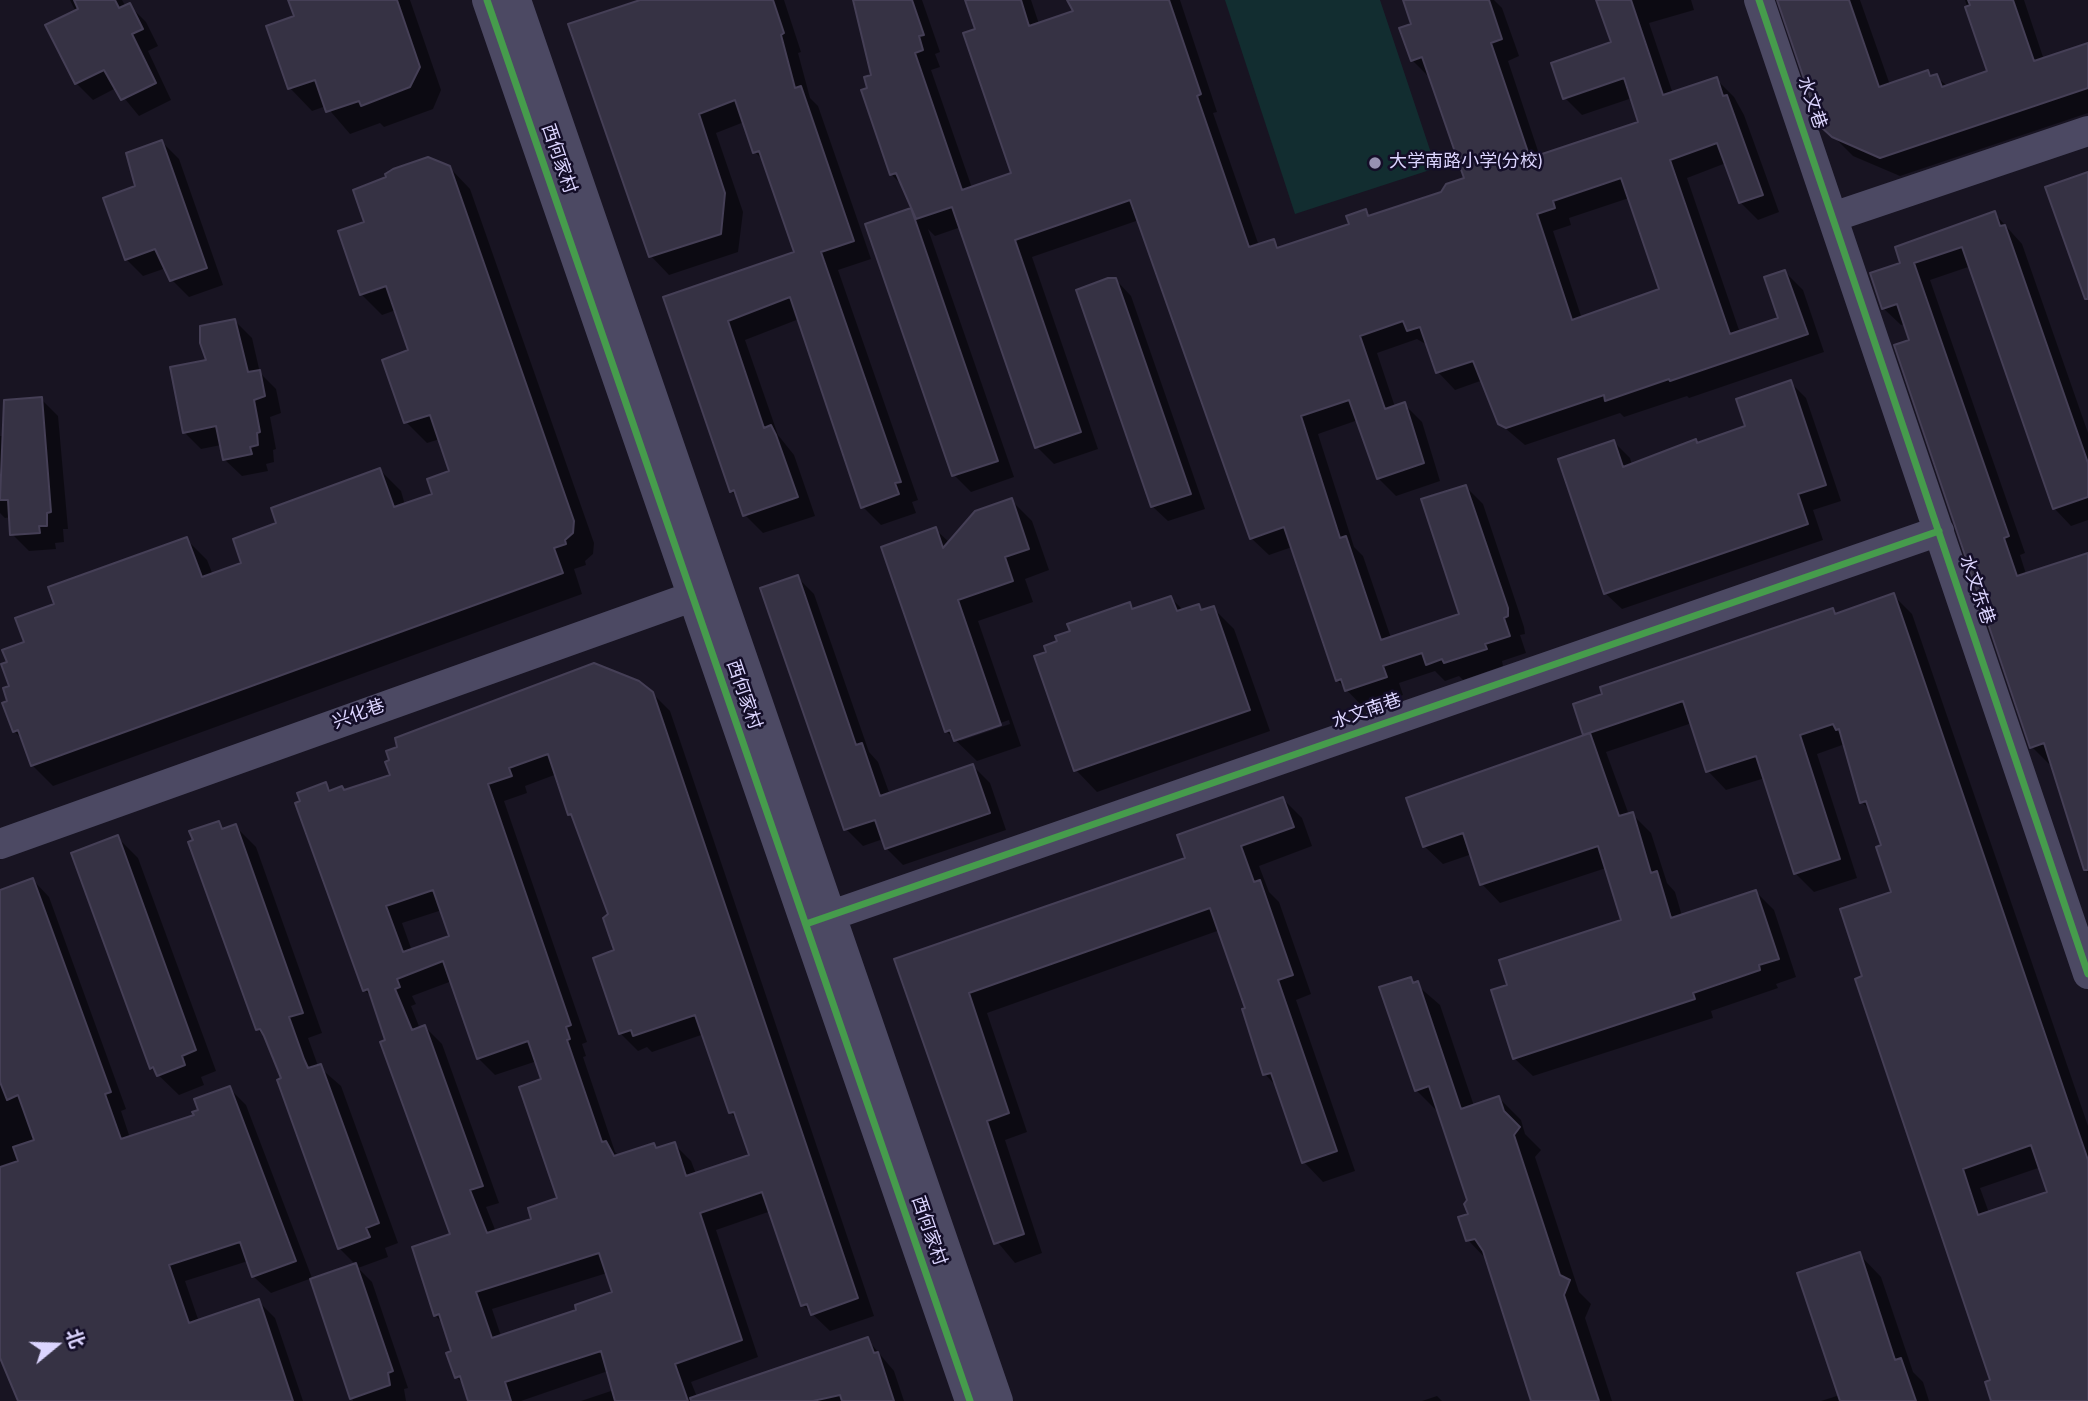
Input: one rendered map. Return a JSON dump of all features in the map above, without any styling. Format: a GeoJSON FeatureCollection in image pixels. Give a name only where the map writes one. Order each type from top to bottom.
{"type":"FeatureCollection","features":[{"type":"Feature","properties":{"kind":"street","name":"西何家村"},"geometry":{"type":"LineString","coordinates":[[487,0],[705,592],[818,920],[970,1401]]}},
{"type":"Feature","properties":{"kind":"street","name":"西何家村"},"geometry":{"type":"LineString","coordinates":[[516,0],[705,592]]}},
{"type":"Feature","properties":{"kind":"street","name":"水文巷"},"geometry":{"type":"LineString","coordinates":[[1759,0],[1833,217]]}},
{"type":"Feature","properties":{"kind":"street"},"geometry":{"type":"LineString","coordinates":[[1833,217],[2088,131]]}},
{"type":"Feature","properties":{"kind":"street","name":"水文东巷"},"geometry":{"type":"LineString","coordinates":[[1833,217],[2088,974]]}},
{"type":"Feature","properties":{"kind":"street","name":"水文南巷"},"geometry":{"type":"LineString","coordinates":[[818,920],[1939,531]]}},
{"type":"Feature","properties":{"kind":"street","name":"兴化巷"},"geometry":{"type":"LineString","coordinates":[[0,844],[705,592]]}},
{"type":"Feature","properties":{"kind":"street","name":"西何家村"},"geometry":{"type":"LineString","coordinates":[[818,920],[998,1401]]}},
{"type":"Feature","properties":{"kind":"green space"},"geometry":{"type":"Polygon","coordinates":[[[1225,0],[1380,0],[1436,168],[1295,214],[1225,0]]]}},
{"type":"Feature","properties":{"kind":"building"},"geometry":{"type":"Polygon","coordinates":[[[74,0],[115,0],[119,8],[130,3],[143,29],[132,34],[156,83],[121,100],[104,70],[75,84],[45,25],[78,9],[74,0]]]}},
{"type":"Feature","properties":{"kind":"building"},"geometry":{"type":"Polygon","coordinates":[[[288,0],[397,0],[420,67],[410,87],[361,106],[359,101],[326,112],[315,80],[288,89],[266,26],[294,16],[288,0]]]}},
{"type":"Feature","properties":{"kind":"building"},"geometry":{"type":"Polygon","coordinates":[[[640,0],[773,0],[784,33],[781,35],[795,88],[801,86],[854,241],[821,252],[901,482],[895,483],[899,494],[861,508],[790,297],[728,321],[764,428],[771,425],[776,435],[798,497],[743,516],[734,490],[730,492],[663,297],[794,252],[759,151],[753,153],[735,100],[699,114],[725,193],[721,234],[649,257],[568,24],[640,0]]]}},
{"type":"Feature","properties":{"kind":"building"},"geometry":{"type":"Polygon","coordinates":[[[853,0],[912,0],[924,35],[919,36],[923,50],[915,53],[962,190],[1011,173],[963,33],[975,29],[965,0],[1021,0],[1029,26],[1073,11],[1067,0],[1169,0],[1201,94],[1197,96],[1249,247],[1274,239],[1277,248],[1349,224],[1346,216],[1366,209],[1368,216],[1441,192],[1446,184],[1464,178],[1422,57],[1411,61],[1399,28],[1411,24],[1403,0],[1489,0],[1502,39],[1491,43],[1530,158],[1638,122],[1624,78],[1563,99],[1551,63],[1611,42],[1596,0],[1631,0],[1663,95],[1717,77],[1723,96],[1727,95],[1763,195],[1739,203],[1717,143],[1670,160],[1730,334],[1778,318],[1764,277],[1785,270],[1808,334],[1670,381],[1669,379],[1605,401],[1604,395],[1506,428],[1498,424],[1473,361],[1436,373],[1420,327],[1407,331],[1403,321],[1360,336],[1385,409],[1405,402],[1424,463],[1377,479],[1349,400],[1301,416],[1340,538],[1346,536],[1381,640],[1459,614],[1421,499],[1466,485],[1508,608],[1508,616],[1504,618],[1510,636],[1485,644],[1487,649],[1444,663],[1442,659],[1426,665],[1422,653],[1383,666],[1387,677],[1345,691],[1341,679],[1336,681],[1284,527],[1250,539],[1130,200],[1015,240],[1081,432],[1035,448],[952,207],[916,219],[896,173],[890,175],[861,90],[867,88],[864,77],[871,75],[853,0]],[[1621,178],[1553,201],[1555,208],[1537,214],[1572,320],[1659,289],[1621,178]]]}},
{"type":"Feature","properties":{"kind":"building"},"geometry":{"type":"Polygon","coordinates":[[[1777,0],[1849,0],[1879,87],[1928,70],[1930,76],[1937,74],[1942,87],[1987,71],[1965,7],[1970,5],[1968,0],[2013,0],[2034,61],[2088,43],[2088,88],[1880,158],[1832,137],[1820,126],[1777,0]]]}},
{"type":"Feature","properties":{"kind":"building"},"geometry":{"type":"Polygon","coordinates":[[[162,140],[207,268],[170,281],[155,249],[125,260],[103,198],[135,186],[126,153],[162,140]]]}},
{"type":"Feature","properties":{"kind":"building"},"geometry":{"type":"Polygon","coordinates":[[[428,157],[450,166],[574,521],[573,533],[565,540],[566,544],[554,548],[563,573],[31,766],[18,730],[13,732],[2,703],[7,701],[3,688],[9,686],[1,664],[7,662],[2,650],[24,642],[15,618],[54,604],[48,587],[187,537],[202,577],[241,563],[233,539],[276,523],[271,508],[380,468],[394,507],[432,494],[427,479],[449,471],[430,415],[404,423],[382,360],[408,350],[386,286],[360,295],[338,231],[364,222],[353,190],[386,177],[385,174],[393,169],[428,157]]]}},
{"type":"Feature","properties":{"kind":"building"},"geometry":{"type":"Polygon","coordinates":[[[2088,172],[2088,299],[2085,299],[2045,187],[2088,172]]]}},
{"type":"Feature","properties":{"kind":"building"},"geometry":{"type":"Polygon","coordinates":[[[911,208],[998,461],[952,476],[865,224],[911,208]]]}},
{"type":"Feature","properties":{"kind":"building"},"geometry":{"type":"Polygon","coordinates":[[[1995,211],[2000,226],[2005,225],[2088,463],[2088,497],[2053,509],[1962,247],[1914,263],[2009,536],[2004,538],[2017,576],[2088,553],[2088,870],[2084,870],[2044,743],[2030,748],[1894,345],[1909,340],[1897,304],[1882,309],[1870,273],[1900,263],[1895,247],[1995,211]]]}},
{"type":"Feature","properties":{"kind":"building"},"geometry":{"type":"Polygon","coordinates":[[[1108,278],[1116,278],[1191,494],[1151,507],[1076,290],[1108,278]]]}},
{"type":"Feature","properties":{"kind":"building"},"geometry":{"type":"Polygon","coordinates":[[[235,319],[248,372],[260,370],[265,396],[254,400],[260,432],[257,433],[258,445],[250,447],[252,454],[223,460],[216,426],[183,433],[170,367],[206,360],[200,343],[200,326],[235,319]]]}},
{"type":"Feature","properties":{"kind":"building"},"geometry":{"type":"Polygon","coordinates":[[[1791,380],[1826,485],[1798,494],[1808,524],[1604,594],[1558,459],[1614,440],[1623,467],[1696,439],[1697,443],[1745,426],[1736,399],[1791,380]]]}},
{"type":"Feature","properties":{"kind":"building"},"geometry":{"type":"Polygon","coordinates":[[[42,397],[51,512],[47,513],[47,526],[39,526],[40,533],[10,535],[8,500],[0,500],[4,400],[42,397]]]}},
{"type":"Feature","properties":{"kind":"building"},"geometry":{"type":"Polygon","coordinates":[[[1012,498],[1029,549],[1005,557],[1013,581],[958,600],[1001,725],[954,741],[950,730],[945,732],[881,547],[936,527],[943,548],[975,511],[1012,498]]]}},
{"type":"Feature","properties":{"kind":"building"},"geometry":{"type":"Polygon","coordinates":[[[798,575],[856,745],[862,743],[880,796],[973,764],[990,813],[885,849],[875,820],[844,830],[760,588],[798,575]]]}},
{"type":"Feature","properties":{"kind":"building"},"geometry":{"type":"Polygon","coordinates":[[[1894,593],[2088,1160],[2088,1401],[1991,1401],[1985,1382],[1990,1380],[1855,979],[1862,976],[1840,909],[1891,892],[1876,847],[1881,845],[1866,801],[1860,803],[1839,729],[1836,730],[1833,724],[1800,735],[1840,859],[1794,874],[1756,756],[1706,772],[1683,701],[1583,735],[1573,704],[1602,694],[1600,687],[1833,608],[1835,614],[1894,593]],[[2031,1145],[1963,1169],[1978,1215],[2047,1192],[2031,1145]]]}},
{"type":"Feature","properties":{"kind":"building"},"geometry":{"type":"Polygon","coordinates":[[[1171,596],[1177,611],[1199,604],[1201,610],[1214,606],[1250,710],[1074,771],[1034,656],[1046,652],[1044,646],[1057,641],[1055,636],[1070,631],[1067,624],[1130,602],[1132,609],[1171,596]]]}},
{"type":"Feature","properties":{"kind":"building"},"geometry":{"type":"Polygon","coordinates":[[[594,663],[639,681],[653,692],[858,1298],[811,1315],[807,1304],[801,1306],[762,1192],[700,1213],[742,1340],[675,1364],[688,1401],[615,1401],[601,1351],[505,1382],[511,1401],[468,1401],[460,1376],[455,1378],[446,1353],[451,1351],[439,1314],[434,1316],[412,1247],[450,1234],[380,1042],[385,1040],[368,989],[363,991],[295,803],[300,801],[297,793],[326,782],[329,791],[342,786],[344,790],[390,775],[385,762],[389,760],[386,751],[397,747],[395,738],[594,663]],[[548,754],[509,768],[512,776],[488,784],[571,1025],[566,1027],[570,1039],[567,1040],[602,1142],[606,1141],[614,1156],[654,1143],[656,1148],[675,1142],[686,1176],[749,1155],[734,1112],[729,1113],[695,1015],[633,1036],[631,1030],[619,1034],[593,958],[614,950],[603,918],[608,914],[571,814],[568,815],[548,754]],[[433,890],[386,906],[403,952],[449,936],[433,890]],[[443,961],[397,979],[400,987],[395,989],[412,1030],[425,1025],[483,1186],[470,1190],[487,1233],[531,1219],[528,1208],[557,1198],[519,1087],[541,1079],[528,1041],[477,1059],[443,961]],[[599,1253],[476,1292],[492,1338],[576,1310],[575,1305],[612,1292],[599,1253]]]}},
{"type":"Feature","properties":{"kind":"building"},"geometry":{"type":"Polygon","coordinates":[[[1590,733],[1619,816],[1633,812],[1651,873],[1657,871],[1671,918],[1756,890],[1779,959],[1759,965],[1760,970],[1693,993],[1695,999],[1513,1059],[1491,990],[1507,985],[1499,960],[1621,920],[1598,846],[1480,885],[1463,833],[1423,847],[1406,798],[1590,733]]]}},
{"type":"Feature","properties":{"kind":"building"},"geometry":{"type":"Polygon","coordinates":[[[1283,797],[1294,827],[1241,846],[1254,882],[1260,880],[1293,975],[1278,980],[1337,1151],[1302,1163],[1271,1073],[1263,1075],[1242,1009],[1245,1008],[1210,908],[969,993],[1009,1113],[987,1121],[1024,1234],[994,1244],[894,959],[1185,858],[1177,835],[1283,797]]]}},
{"type":"Feature","properties":{"kind":"building"},"geometry":{"type":"Polygon","coordinates":[[[219,821],[222,829],[236,824],[303,1013],[289,1017],[304,1059],[308,1068],[321,1064],[379,1223],[366,1228],[370,1237],[338,1249],[277,1080],[281,1078],[264,1036],[260,1029],[256,1030],[188,842],[193,840],[189,831],[219,821]]]}},
{"type":"Feature","properties":{"kind":"building"},"geometry":{"type":"Polygon","coordinates":[[[118,835],[196,1050],[182,1056],[185,1065],[157,1076],[153,1067],[150,1069],[71,853],[118,835]]]}},
{"type":"Feature","properties":{"kind":"building"},"geometry":{"type":"Polygon","coordinates":[[[33,878],[111,1092],[105,1094],[121,1139],[194,1115],[192,1112],[198,1110],[194,1099],[230,1086],[296,1261],[252,1277],[240,1242],[169,1265],[189,1323],[259,1299],[293,1401],[18,1401],[0,1358],[0,1167],[18,1161],[13,1147],[34,1140],[18,1095],[7,1100],[0,1082],[0,890],[33,878]]]}},
{"type":"Feature","properties":{"kind":"building"},"geometry":{"type":"Polygon","coordinates":[[[1411,977],[1413,983],[1418,981],[1461,1109],[1499,1096],[1504,1111],[1520,1127],[1514,1135],[1560,1275],[1570,1280],[1564,1295],[1599,1401],[1531,1401],[1483,1251],[1475,1239],[1466,1241],[1458,1217],[1468,1214],[1464,1204],[1467,1200],[1429,1086],[1415,1091],[1379,987],[1411,977]]]}},
{"type":"Feature","properties":{"kind":"building"},"geometry":{"type":"Polygon","coordinates":[[[1860,1252],[1895,1360],[1901,1358],[1916,1401],[1840,1401],[1797,1273],[1860,1252]]]}},
{"type":"Feature","properties":{"kind":"building"},"geometry":{"type":"Polygon","coordinates":[[[356,1263],[393,1371],[388,1373],[390,1385],[350,1399],[310,1279],[356,1263]]]}},
{"type":"Feature","properties":{"kind":"building"},"geometry":{"type":"Polygon","coordinates":[[[868,1337],[874,1353],[878,1352],[894,1401],[842,1401],[840,1395],[813,1401],[691,1401],[690,1398],[868,1337]]]}},
{"type":"Feature","properties":{"kind":"cycle path"},"geometry":{"type":"LineString","coordinates":[[487,0],[970,1401]]}},
{"type":"Feature","properties":{"kind":"cycle path"},"geometry":{"type":"LineString","coordinates":[[1759,0],[2088,974]]}},
{"type":"Feature","properties":{"kind":"cycle path"},"geometry":{"type":"LineString","coordinates":[[806,924],[1939,531]]}},
{"type":"Feature","properties":{"kind":"place","name":"大学南路小学(分校)"},"geometry":{"type":"Point","coordinates":[1375,163]}}]}
